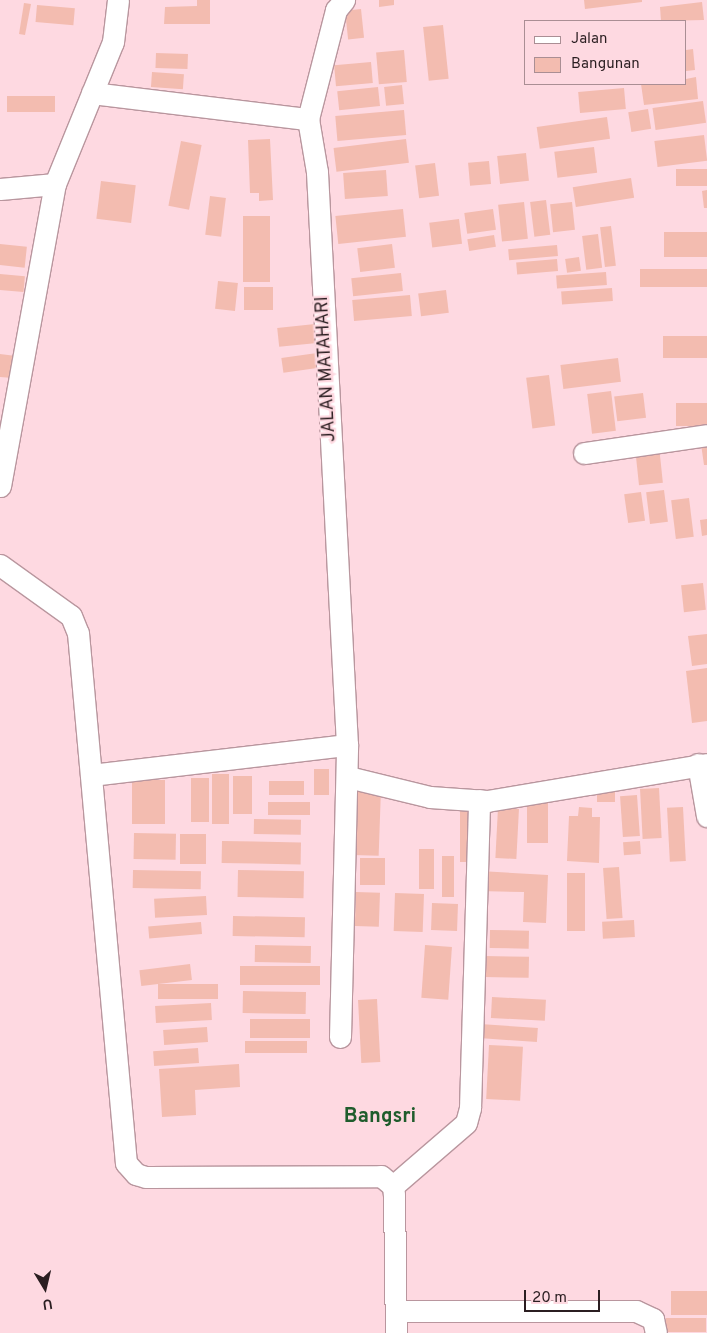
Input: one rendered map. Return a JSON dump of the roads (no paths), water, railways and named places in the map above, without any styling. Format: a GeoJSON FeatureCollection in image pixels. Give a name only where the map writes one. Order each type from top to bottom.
{"type":"FeatureCollection","features":[{"type":"Feature","properties":{"kind":"street"},"geometry":{"type":"LineString","coordinates":[[0,486],[55,184],[113,42],[118,0]]}},
{"type":"Feature","properties":{"kind":"street","name":"JALAN MATAHARI"},"geometry":{"type":"LineString","coordinates":[[340,1037],[348,777],[347,745],[317,182],[308,119],[336,10],[344,0]]}},
{"type":"Feature","properties":{"kind":"street"},"geometry":{"type":"LineString","coordinates":[[92,93],[308,119]]}},
{"type":"Feature","properties":{"kind":"street"},"geometry":{"type":"LineString","coordinates":[[0,189],[55,184]]}},
{"type":"Feature","properties":{"kind":"street"},"geometry":{"type":"LineString","coordinates":[[584,453],[707,435]]}},
{"type":"Feature","properties":{"kind":"street"},"geometry":{"type":"LineString","coordinates":[[0,565],[71,616],[78,633],[126,1163],[136,1174],[146,1177],[381,1176],[393,1186],[398,1311],[396,1333]]}},
{"type":"Feature","properties":{"kind":"street"},"geometry":{"type":"LineString","coordinates":[[91,775],[347,745]]}},
{"type":"Feature","properties":{"kind":"street"},"geometry":{"type":"LineString","coordinates":[[348,777],[430,797],[479,800],[703,764],[707,816]]}},
{"type":"Feature","properties":{"kind":"street"},"geometry":{"type":"LineString","coordinates":[[393,1186],[466,1123],[470,1108],[479,800]]}},
{"type":"Feature","properties":{"kind":"street"},"geometry":{"type":"LineString","coordinates":[[398,1311],[636,1310],[653,1319],[656,1333]]}},
{"type":"Feature","properties":{"kind":"district","name":"Bangsri"},"geometry":{"type":"Point","coordinates":[380,1117]}}]}
